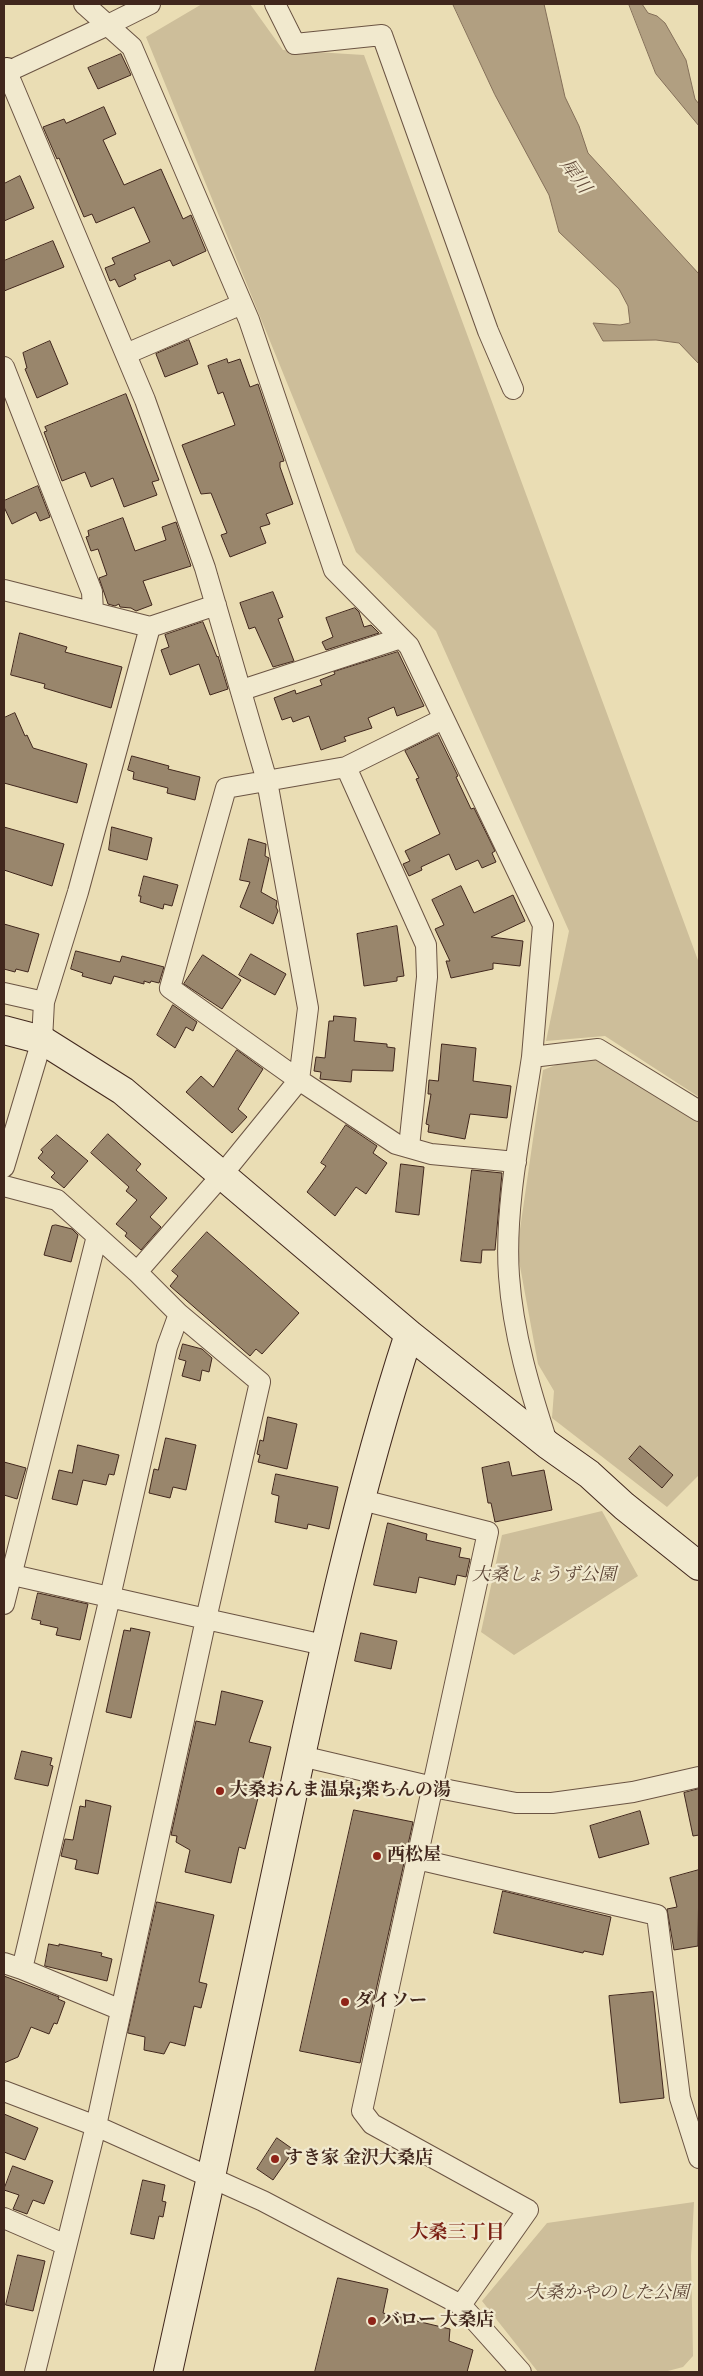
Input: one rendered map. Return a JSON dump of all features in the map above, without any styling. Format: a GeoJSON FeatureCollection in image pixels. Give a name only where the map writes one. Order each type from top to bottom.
{"type":"FeatureCollection","features":[{"type":"Feature","properties":{"kind":"street"},"geometry":{"type":"LineString","coordinates":[[84,4],[132,47],[242,304],[334,570],[409,646],[543,925],[532,1057],[516,1162],[508,1243],[509,1277],[523,1363],[548,1446]]}},
{"type":"Feature","properties":{"kind":"street"},"geometry":{"type":"LineString","coordinates":[[137,1272],[221,1176],[299,1080],[308,1008],[267,781],[216,605],[155,428],[126,354],[5,70],[108,26],[150,4]]}},
{"type":"Feature","properties":{"kind":"street"},"geometry":{"type":"LineString","coordinates":[[275,4],[295,44],[382,35],[488,331],[513,389]]}},
{"type":"Feature","properties":{"kind":"street"},"geometry":{"type":"LineString","coordinates":[[126,354],[242,304]]}},
{"type":"Feature","properties":{"kind":"street"},"geometry":{"type":"LineString","coordinates":[[4,368],[92,592],[93,612]]}},
{"type":"Feature","properties":{"kind":"street"},"geometry":{"type":"LineString","coordinates":[[4,590],[150,626],[216,605]]}},
{"type":"Feature","properties":{"kind":"street"},"geometry":{"type":"LineString","coordinates":[[4,1167],[7,1140],[42,1040],[44,1002],[78,892],[150,626]]}},
{"type":"Feature","properties":{"kind":"street"},"geometry":{"type":"LineString","coordinates":[[242,690],[401,638]]}},
{"type":"Feature","properties":{"kind":"street"},"geometry":{"type":"LineString","coordinates":[[443,719],[346,767],[226,788],[170,988],[299,1080],[396,1144],[431,1154],[516,1162]]}},
{"type":"Feature","properties":{"kind":"street"},"geometry":{"type":"LineString","coordinates":[[346,767],[426,945],[428,977],[409,1147]]}},
{"type":"Feature","properties":{"kind":"street"},"geometry":{"type":"LineString","coordinates":[[4,993],[44,1002]]}},
{"type":"Feature","properties":{"kind":"street"},"geometry":{"type":"LineString","coordinates":[[4,1030],[42,1040],[123,1091],[409,1334],[548,1446],[589,1474],[624,1506],[699,1566]]}},
{"type":"Feature","properties":{"kind":"street"},"geometry":{"type":"LineString","coordinates":[[532,1057],[598,1049],[699,1111]]}},
{"type":"Feature","properties":{"kind":"street"},"geometry":{"type":"LineString","coordinates":[[4,1186],[57,1200],[137,1272],[179,1314],[260,1382],[206,1619],[96,2126],[35,2372]]}},
{"type":"Feature","properties":{"kind":"street"},"geometry":{"type":"LineString","coordinates":[[4,1604],[7,1574],[97,1236]]}},
{"type":"Feature","properties":{"kind":"street"},"geometry":{"type":"LineString","coordinates":[[121,2010],[13,1966],[110,1598],[167,1347],[179,1314]]}},
{"type":"Feature","properties":{"kind":"street"},"geometry":{"type":"LineString","coordinates":[[168,2372],[212,2178],[324,1645],[391,1389],[409,1334]]}},
{"type":"Feature","properties":{"kind":"street"},"geometry":{"type":"LineString","coordinates":[[362,1500],[488,1532],[362,2111],[372,2124],[528,2210],[461,2305]]}},
{"type":"Feature","properties":{"kind":"street"},"geometry":{"type":"LineString","coordinates":[[7,1574],[324,1645]]}},
{"type":"Feature","properties":{"kind":"street"},"geometry":{"type":"LineString","coordinates":[[301,1756],[433,1787],[516,1803],[552,1803],[633,1792],[699,1777]]}},
{"type":"Feature","properties":{"kind":"street"},"geometry":{"type":"LineString","coordinates":[[417,1859],[657,1915],[680,2098],[699,2158]]}},
{"type":"Feature","properties":{"kind":"street"},"geometry":{"type":"LineString","coordinates":[[4,2091],[96,2126],[262,2201],[461,2305],[521,2372]]}},
{"type":"Feature","properties":{"kind":"street"},"geometry":{"type":"LineString","coordinates":[[4,2218],[66,2245]]}},
{"type":"Feature","properties":{"kind":"green space"},"geometry":{"type":"Polygon","coordinates":[[[202,4],[250,4],[283,50],[364,55],[699,963],[699,1097],[605,1036],[546,1041],[569,931],[436,631],[356,552],[146,37],[202,4]]]}},
{"type":"Feature","properties":{"kind":"green space"},"geometry":{"type":"Polygon","coordinates":[[[598,1049],[699,1111],[699,1475],[667,1507],[552,1418],[554,1391],[538,1364],[517,1250],[543,1070],[598,1049]]]}},
{"type":"Feature","properties":{"kind":"green space","name":"大桑しょうず公園"},"geometry":{"type":"Polygon","coordinates":[[[602,1511],[638,1576],[514,1655],[481,1632],[502,1535],[602,1511]]]}},
{"type":"Feature","properties":{"kind":"green space","name":"大桑かやのした公園"},"geometry":{"type":"Polygon","coordinates":[[[694,2202],[691,2256],[693,2356],[683,2367],[664,2372],[538,2372],[482,2301],[547,2223],[694,2202]]]}},
{"type":"Feature","properties":{"kind":"water","name":"犀川"},"geometry":{"type":"Polygon","coordinates":[[[453,4],[544,4],[565,97],[579,126],[588,153],[699,274],[699,364],[679,343],[656,340],[603,341],[593,323],[620,325],[630,323],[628,306],[619,289],[559,232],[549,195],[495,95],[453,4]]]}},
{"type":"Feature","properties":{"kind":"water"},"geometry":{"type":"Polygon","coordinates":[[[629,4],[642,4],[648,13],[657,16],[665,23],[686,60],[695,99],[699,104],[699,126],[656,74],[629,4]]]}},
{"type":"Feature","properties":{"kind":"building"},"geometry":{"type":"Polygon","coordinates":[[[121,54],[131,75],[98,89],[88,68],[121,54]]]}},
{"type":"Feature","properties":{"kind":"building"},"geometry":{"type":"Polygon","coordinates":[[[104,107],[116,134],[103,140],[124,185],[161,169],[183,219],[191,215],[206,251],[173,266],[170,260],[134,275],[136,279],[119,287],[115,279],[110,281],[105,268],[115,264],[112,258],[150,242],[134,207],[96,223],[92,214],[84,217],[59,158],[57,159],[43,127],[64,119],[66,123],[104,107]]]}},
{"type":"Feature","properties":{"kind":"building"},"geometry":{"type":"Polygon","coordinates":[[[20,176],[34,208],[4,221],[4,184],[20,176]]]}},
{"type":"Feature","properties":{"kind":"building"},"geometry":{"type":"Polygon","coordinates":[[[53,241],[64,267],[4,291],[4,261],[53,241]]]}},
{"type":"Feature","properties":{"kind":"building"},"geometry":{"type":"Polygon","coordinates":[[[189,340],[198,364],[165,377],[156,354],[189,340]]]}},
{"type":"Feature","properties":{"kind":"building"},"geometry":{"type":"Polygon","coordinates":[[[50,341],[68,384],[37,398],[25,369],[27,368],[23,353],[50,341]]]}},
{"type":"Feature","properties":{"kind":"building"},"geometry":{"type":"Polygon","coordinates":[[[227,359],[228,363],[240,359],[250,387],[258,384],[284,461],[280,462],[280,467],[293,504],[266,514],[270,524],[260,527],[266,543],[230,557],[221,535],[227,533],[211,493],[201,494],[182,445],[235,425],[223,392],[218,394],[208,366],[227,359]]]}},
{"type":"Feature","properties":{"kind":"building"},"geometry":{"type":"Polygon","coordinates":[[[126,394],[159,480],[152,482],[157,495],[124,507],[113,478],[91,487],[85,472],[62,481],[44,432],[47,431],[45,427],[126,394]]]}},
{"type":"Feature","properties":{"kind":"building"},"geometry":{"type":"Polygon","coordinates":[[[38,486],[50,517],[40,521],[36,512],[12,524],[4,507],[4,501],[38,486]]]}},
{"type":"Feature","properties":{"kind":"building"},"geometry":{"type":"Polygon","coordinates":[[[123,518],[135,551],[166,540],[162,527],[176,522],[191,566],[143,581],[152,605],[136,611],[131,608],[120,607],[119,604],[115,606],[108,604],[99,578],[107,575],[98,549],[91,551],[86,537],[89,536],[88,531],[123,518]]]}},
{"type":"Feature","properties":{"kind":"building"},"geometry":{"type":"Polygon","coordinates":[[[273,592],[283,617],[278,619],[294,661],[273,667],[255,627],[249,629],[240,603],[273,592]]]}},
{"type":"Feature","properties":{"kind":"building"},"geometry":{"type":"Polygon","coordinates":[[[355,608],[359,612],[364,627],[371,625],[379,633],[326,650],[322,642],[333,637],[326,618],[355,608]]]}},
{"type":"Feature","properties":{"kind":"building"},"geometry":{"type":"Polygon","coordinates":[[[203,622],[218,656],[228,689],[210,695],[199,664],[170,675],[161,650],[169,647],[165,635],[203,622]]]}},
{"type":"Feature","properties":{"kind":"building"},"geometry":{"type":"Polygon","coordinates":[[[20,633],[67,647],[65,652],[122,667],[111,708],[44,688],[45,684],[11,675],[20,633]]]}},
{"type":"Feature","properties":{"kind":"building"},"geometry":{"type":"Polygon","coordinates":[[[398,652],[424,706],[397,716],[394,707],[368,718],[372,728],[344,737],[346,741],[321,750],[309,716],[293,722],[291,717],[282,720],[274,698],[295,690],[296,694],[322,685],[320,680],[335,674],[334,672],[398,652]]]}},
{"type":"Feature","properties":{"kind":"building"},"geometry":{"type":"Polygon","coordinates":[[[15,713],[25,736],[27,735],[33,748],[87,764],[77,803],[4,783],[4,718],[15,713]]]}},
{"type":"Feature","properties":{"kind":"building"},"geometry":{"type":"Polygon","coordinates":[[[438,735],[458,776],[456,777],[471,809],[474,808],[495,851],[492,853],[496,862],[482,868],[478,860],[456,870],[449,854],[421,867],[422,870],[409,876],[403,864],[410,861],[405,851],[440,834],[416,779],[419,778],[405,751],[438,735]]]}},
{"type":"Feature","properties":{"kind":"building"},"geometry":{"type":"Polygon","coordinates":[[[132,756],[169,766],[168,769],[200,777],[195,800],[167,793],[168,788],[133,779],[134,772],[128,770],[132,756]]]}},
{"type":"Feature","properties":{"kind":"building"},"geometry":{"type":"Polygon","coordinates":[[[4,827],[64,844],[52,886],[4,870],[4,827]]]}},
{"type":"Feature","properties":{"kind":"building"},"geometry":{"type":"Polygon","coordinates":[[[112,827],[152,838],[147,860],[109,850],[112,827]]]}},
{"type":"Feature","properties":{"kind":"building"},"geometry":{"type":"Polygon","coordinates":[[[249,839],[266,844],[265,856],[269,858],[261,892],[277,901],[276,907],[278,911],[273,924],[240,907],[250,882],[240,880],[249,839]]]}},
{"type":"Feature","properties":{"kind":"building"},"geometry":{"type":"Polygon","coordinates":[[[144,876],[178,885],[172,906],[164,904],[163,909],[140,902],[141,896],[139,896],[144,876]]]}},
{"type":"Feature","properties":{"kind":"building"},"geometry":{"type":"Polygon","coordinates":[[[461,886],[474,913],[513,895],[525,921],[491,937],[523,941],[520,966],[493,963],[493,969],[451,978],[446,961],[450,961],[435,929],[444,925],[432,900],[461,886]]]}},
{"type":"Feature","properties":{"kind":"building"},"geometry":{"type":"Polygon","coordinates":[[[4,924],[39,934],[28,972],[16,969],[15,972],[4,969],[4,924]]]}},
{"type":"Feature","properties":{"kind":"building"},"geometry":{"type":"Polygon","coordinates":[[[397,926],[404,976],[397,977],[397,981],[364,986],[357,934],[397,926]]]}},
{"type":"Feature","properties":{"kind":"building"},"geometry":{"type":"Polygon","coordinates":[[[76,951],[120,962],[122,956],[164,967],[159,983],[144,981],[144,984],[114,976],[111,984],[82,976],[83,973],[71,969],[76,951]]]}},
{"type":"Feature","properties":{"kind":"building"},"geometry":{"type":"Polygon","coordinates":[[[251,954],[286,974],[275,995],[239,975],[251,954]]]}},
{"type":"Feature","properties":{"kind":"building"},"geometry":{"type":"Polygon","coordinates":[[[203,955],[241,980],[222,1009],[184,984],[203,955]]]}},
{"type":"Feature","properties":{"kind":"building"},"geometry":{"type":"Polygon","coordinates":[[[173,1005],[197,1022],[193,1031],[186,1027],[175,1048],[157,1035],[173,1005]]]}},
{"type":"Feature","properties":{"kind":"building"},"geometry":{"type":"Polygon","coordinates":[[[334,1016],[356,1018],[354,1041],[387,1044],[387,1047],[395,1048],[393,1071],[352,1070],[351,1082],[320,1079],[321,1072],[314,1071],[316,1057],[325,1058],[329,1021],[333,1021],[334,1016]]]}},
{"type":"Feature","properties":{"kind":"building"},"geometry":{"type":"Polygon","coordinates":[[[442,1044],[476,1048],[473,1081],[511,1086],[507,1118],[470,1114],[465,1139],[428,1132],[429,1125],[426,1124],[431,1094],[428,1094],[429,1080],[438,1081],[442,1044]]]}},
{"type":"Feature","properties":{"kind":"building"},"geometry":{"type":"Polygon","coordinates":[[[237,1050],[263,1069],[238,1109],[247,1117],[232,1133],[186,1092],[201,1076],[213,1087],[237,1050]]]}},
{"type":"Feature","properties":{"kind":"building"},"geometry":{"type":"Polygon","coordinates":[[[346,1125],[377,1146],[373,1153],[387,1163],[366,1194],[356,1187],[335,1216],[307,1192],[326,1166],[321,1163],[346,1125]]]}},
{"type":"Feature","properties":{"kind":"building"},"geometry":{"type":"Polygon","coordinates":[[[108,1134],[141,1164],[136,1170],[167,1198],[150,1217],[161,1227],[141,1250],[125,1236],[127,1233],[116,1224],[137,1200],[126,1191],[129,1187],[91,1153],[108,1134]]]}},
{"type":"Feature","properties":{"kind":"building"},"geometry":{"type":"Polygon","coordinates":[[[57,1135],[88,1161],[64,1188],[51,1177],[55,1173],[38,1158],[43,1152],[41,1150],[57,1135]]]}},
{"type":"Feature","properties":{"kind":"building"},"geometry":{"type":"Polygon","coordinates":[[[401,1164],[424,1167],[419,1215],[396,1212],[401,1164]]]}},
{"type":"Feature","properties":{"kind":"building"},"geometry":{"type":"Polygon","coordinates":[[[472,1170],[502,1173],[495,1250],[482,1250],[481,1263],[461,1261],[472,1170]]]}},
{"type":"Feature","properties":{"kind":"building"},"geometry":{"type":"Polygon","coordinates":[[[56,1225],[72,1229],[78,1235],[71,1262],[44,1255],[52,1226],[56,1225]]]}},
{"type":"Feature","properties":{"kind":"building"},"geometry":{"type":"Polygon","coordinates":[[[207,1232],[299,1313],[262,1354],[256,1349],[250,1356],[170,1286],[178,1276],[172,1271],[207,1232]]]}},
{"type":"Feature","properties":{"kind":"building"},"geometry":{"type":"Polygon","coordinates":[[[183,1344],[202,1349],[212,1358],[209,1372],[202,1370],[200,1381],[182,1376],[186,1361],[179,1359],[183,1344]]]}},
{"type":"Feature","properties":{"kind":"building"},"geometry":{"type":"Polygon","coordinates":[[[268,1417],[297,1424],[287,1469],[258,1462],[260,1455],[257,1454],[260,1440],[263,1441],[268,1417]]]}},
{"type":"Feature","properties":{"kind":"building"},"geometry":{"type":"Polygon","coordinates":[[[166,1438],[196,1445],[186,1490],[173,1487],[170,1498],[149,1493],[154,1469],[158,1470],[166,1438]]]}},
{"type":"Feature","properties":{"kind":"building"},"geometry":{"type":"Polygon","coordinates":[[[78,1445],[119,1455],[114,1475],[109,1474],[106,1485],[83,1480],[77,1505],[52,1499],[59,1470],[72,1473],[78,1445]]]}},
{"type":"Feature","properties":{"kind":"building"},"geometry":{"type":"Polygon","coordinates":[[[640,1446],[673,1475],[662,1488],[629,1459],[640,1446]]]}},
{"type":"Feature","properties":{"kind":"building"},"geometry":{"type":"Polygon","coordinates":[[[4,1462],[26,1468],[17,1499],[4,1495],[4,1462]]]}},
{"type":"Feature","properties":{"kind":"building"},"geometry":{"type":"Polygon","coordinates":[[[509,1462],[512,1476],[544,1470],[552,1510],[495,1522],[491,1503],[488,1503],[482,1468],[509,1462]]]}},
{"type":"Feature","properties":{"kind":"building"},"geometry":{"type":"Polygon","coordinates":[[[276,1474],[338,1487],[329,1529],[308,1524],[307,1529],[275,1522],[279,1496],[272,1494],[276,1474]]]}},
{"type":"Feature","properties":{"kind":"building"},"geometry":{"type":"Polygon","coordinates":[[[388,1523],[427,1534],[426,1540],[461,1548],[459,1557],[470,1559],[466,1577],[457,1575],[455,1585],[419,1577],[416,1593],[374,1585],[388,1523]]]}},
{"type":"Feature","properties":{"kind":"building"},"geometry":{"type":"Polygon","coordinates":[[[38,1593],[88,1604],[80,1640],[56,1635],[58,1628],[40,1624],[41,1621],[32,1619],[38,1593]]]}},
{"type":"Feature","properties":{"kind":"building"},"geometry":{"type":"Polygon","coordinates":[[[131,1628],[150,1632],[131,1718],[106,1712],[124,1630],[130,1631],[131,1628]]]}},
{"type":"Feature","properties":{"kind":"building"},"geometry":{"type":"Polygon","coordinates":[[[361,1633],[397,1641],[391,1669],[355,1661],[361,1633]]]}},
{"type":"Feature","properties":{"kind":"building","name":"大桑おんま温泉;楽ちんの湯"},"geometry":{"type":"Polygon","coordinates":[[[222,1691],[263,1701],[249,1742],[271,1747],[245,1849],[239,1847],[231,1883],[185,1872],[190,1850],[176,1842],[177,1836],[171,1835],[196,1721],[215,1725],[222,1691]]]}},
{"type":"Feature","properties":{"kind":"building"},"geometry":{"type":"Polygon","coordinates":[[[22,1751],[52,1758],[50,1765],[53,1766],[48,1786],[15,1779],[22,1751]]]}},
{"type":"Feature","properties":{"kind":"building"},"geometry":{"type":"Polygon","coordinates":[[[699,1789],[699,1835],[693,1836],[684,1793],[699,1789]]]}},
{"type":"Feature","properties":{"kind":"building"},"geometry":{"type":"Polygon","coordinates":[[[86,1800],[111,1806],[98,1874],[75,1869],[77,1860],[61,1856],[65,1839],[73,1840],[80,1806],[85,1807],[86,1800]]]}},
{"type":"Feature","properties":{"kind":"building"},"geometry":{"type":"Polygon","coordinates":[[[354,1810],[413,1822],[360,2063],[300,2051],[354,1810]]]}},
{"type":"Feature","properties":{"kind":"building"},"geometry":{"type":"Polygon","coordinates":[[[640,1811],[649,1844],[599,1858],[590,1826],[640,1811]]]}},
{"type":"Feature","properties":{"kind":"building"},"geometry":{"type":"Polygon","coordinates":[[[699,1870],[698,1946],[674,1950],[667,1909],[677,1907],[670,1878],[699,1870]]]}},
{"type":"Feature","properties":{"kind":"building"},"geometry":{"type":"Polygon","coordinates":[[[503,1891],[611,1917],[603,1955],[584,1951],[583,1953],[494,1933],[503,1891]]]}},
{"type":"Feature","properties":{"kind":"building"},"geometry":{"type":"Polygon","coordinates":[[[157,1902],[214,1915],[199,1982],[207,1984],[201,2008],[194,2006],[185,2046],[170,2042],[164,2054],[144,2050],[145,2037],[128,2033],[157,1902]]]}},
{"type":"Feature","properties":{"kind":"building"},"geometry":{"type":"Polygon","coordinates":[[[49,1944],[59,1946],[59,1944],[102,1953],[101,1956],[112,1959],[107,1981],[45,1966],[49,1944]]]}},
{"type":"Feature","properties":{"kind":"building"},"geometry":{"type":"Polygon","coordinates":[[[4,1976],[59,1997],[58,1999],[65,2002],[57,2024],[54,2023],[49,2034],[31,2027],[18,2057],[4,2063],[4,1976]]]}},
{"type":"Feature","properties":{"kind":"building"},"geometry":{"type":"Polygon","coordinates":[[[653,1992],[664,2098],[620,2103],[609,1996],[653,1992]]]}},
{"type":"Feature","properties":{"kind":"building"},"geometry":{"type":"Polygon","coordinates":[[[4,2114],[38,2128],[25,2160],[4,2152],[4,2114]]]}},
{"type":"Feature","properties":{"kind":"building","name":"すき家 金沢大桑店"},"geometry":{"type":"Polygon","coordinates":[[[277,2138],[294,2150],[273,2180],[257,2169],[277,2138]]]}},
{"type":"Feature","properties":{"kind":"building"},"geometry":{"type":"Polygon","coordinates":[[[13,2166],[53,2181],[44,2204],[33,2200],[27,2214],[13,2209],[19,2195],[4,2190],[13,2166]]]}},
{"type":"Feature","properties":{"kind":"building"},"geometry":{"type":"Polygon","coordinates":[[[143,2180],[165,2185],[162,2201],[166,2202],[163,2217],[159,2216],[154,2239],[131,2234],[143,2180]]]}},
{"type":"Feature","properties":{"kind":"building"},"geometry":{"type":"Polygon","coordinates":[[[18,2255],[45,2261],[33,2311],[6,2305],[18,2255]]]}},
{"type":"Feature","properties":{"kind":"building","name":"バロー 大桑店"},"geometry":{"type":"Polygon","coordinates":[[[338,2278],[388,2289],[383,2313],[450,2329],[449,2341],[473,2350],[467,2372],[315,2372],[338,2278]]]}},
{"type":"Feature","properties":{"kind":"place","name":"大桑おんま温泉;楽ちんの湯"},"geometry":{"type":"Point","coordinates":[220,1791]}},
{"type":"Feature","properties":{"kind":"place","name":"西松屋"},"geometry":{"type":"Point","coordinates":[377,1856]}},
{"type":"Feature","properties":{"kind":"place","name":"ダイソー"},"geometry":{"type":"Point","coordinates":[345,2002]}},
{"type":"Feature","properties":{"kind":"place","name":"すき家 金沢大桑店"},"geometry":{"type":"Point","coordinates":[275,2159]}},
{"type":"Feature","properties":{"kind":"place","name":"バロー 大桑店"},"geometry":{"type":"Point","coordinates":[372,2321]}},
{"type":"Feature","properties":{"kind":"district","name":"大桑三丁目"},"geometry":{"type":"Point","coordinates":[457,2234]}}]}
